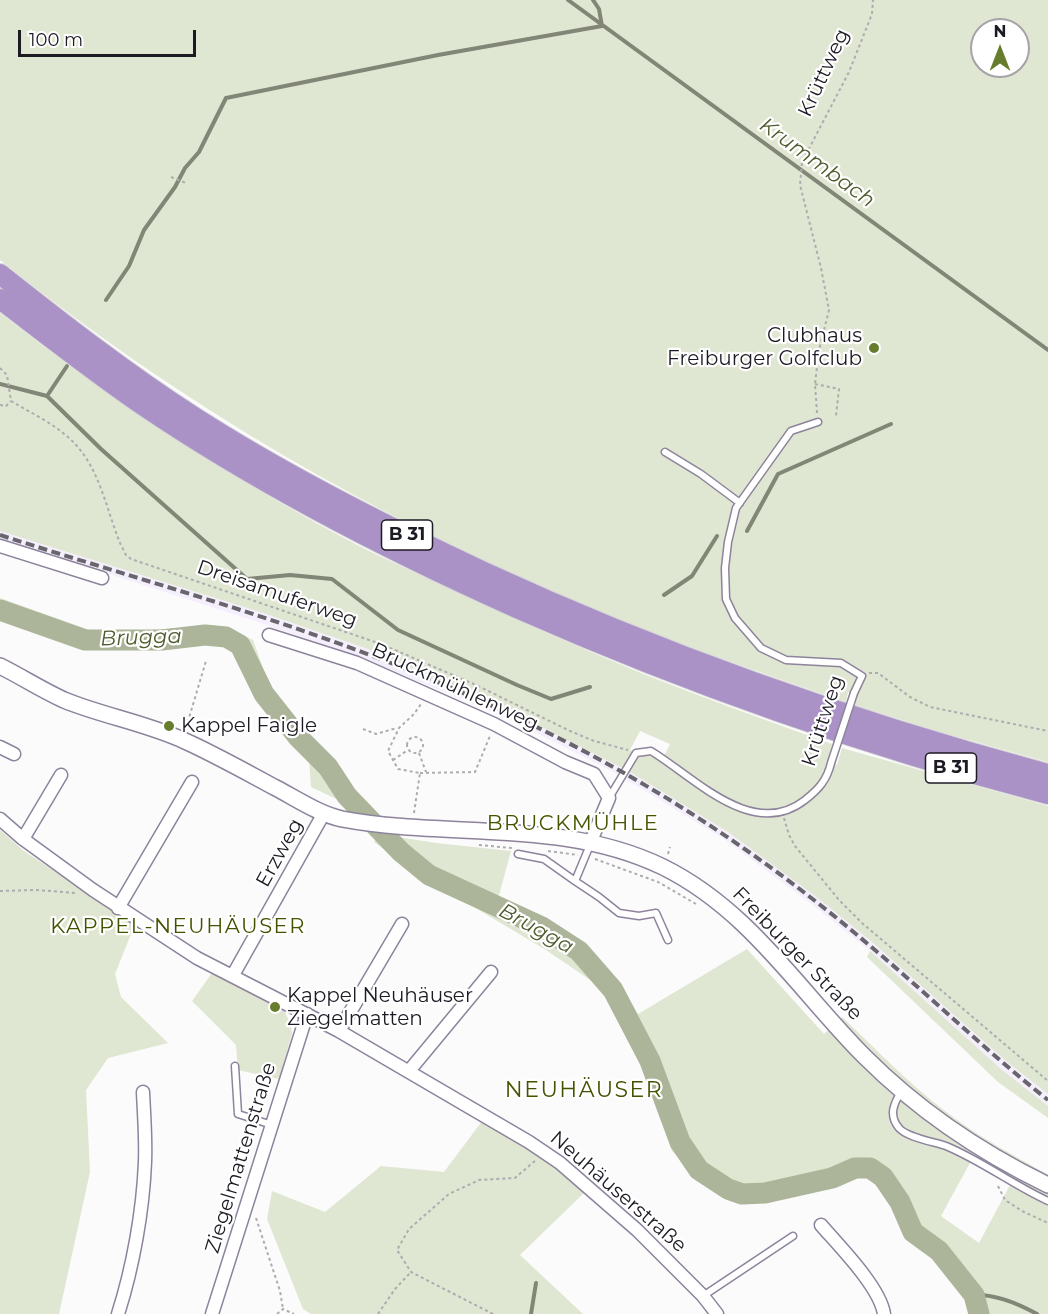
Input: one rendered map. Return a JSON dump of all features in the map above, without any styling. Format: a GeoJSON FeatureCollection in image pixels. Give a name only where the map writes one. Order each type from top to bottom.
{"type":"FeatureCollection","features":[{"type":"Feature","properties":{"kind":"highway","name":"B 31"},"geometry":{"type":"LineString","coordinates":[[0,274],[137,379],[196,418],[350,507],[452,557],[558,606],[684,657],[855,718],[1048,774]]}},
{"type":"Feature","properties":{"kind":"highway","name":"B 31"},"geometry":{"type":"LineString","coordinates":[[0,299],[142,404],[240,466],[364,535],[455,580],[585,638],[790,717],[948,767],[1048,794]]}},
{"type":"Feature","properties":{"kind":"street"},"geometry":{"type":"LineString","coordinates":[[0,546],[102,578]]}},
{"type":"Feature","properties":{"kind":"street","name":"Bruckmühlenweg"},"geometry":{"type":"LineString","coordinates":[[269,635],[357,663],[495,724],[565,762],[594,774],[609,798]]}},
{"type":"Feature","properties":{"kind":"street","name":"Freiburger Straße"},"geometry":{"type":"LineString","coordinates":[[0,666],[63,699],[182,740],[324,813],[344,819],[390,825],[502,831],[589,849],[617,848],[664,868],[698,887],[729,909],[867,1058],[902,1090],[966,1138],[1048,1185]]}},
{"type":"Feature","properties":{"kind":"street"},"geometry":{"type":"LineString","coordinates":[[0,747],[14,754]]}},
{"type":"Feature","properties":{"kind":"street"},"geometry":{"type":"LineString","coordinates":[[23,839],[61,775]]}},
{"type":"Feature","properties":{"kind":"street"},"geometry":{"type":"LineString","coordinates":[[118,908],[192,782]]}},
{"type":"Feature","properties":{"kind":"street"},"geometry":{"type":"LineString","coordinates":[[589,849],[609,798]]}},
{"type":"Feature","properties":{"kind":"street","name":"Erzweg"},"geometry":{"type":"LineString","coordinates":[[233,975],[324,813]]}},
{"type":"Feature","properties":{"kind":"street","name":"Neuhäuserstraße"},"geometry":{"type":"LineString","coordinates":[[0,819],[23,839],[118,908],[197,958],[339,1031],[497,1122],[560,1163],[637,1230],[703,1296],[717,1314]]}},
{"type":"Feature","properties":{"kind":"street"},"geometry":{"type":"LineString","coordinates":[[339,1031],[402,924]]}},
{"type":"Feature","properties":{"kind":"street"},"geometry":{"type":"LineString","coordinates":[[409,1071],[491,972]]}},
{"type":"Feature","properties":{"kind":"street","name":"Ziegelmattenstraße"},"geometry":{"type":"LineString","coordinates":[[216,1312],[307,1014]]}},
{"type":"Feature","properties":{"kind":"street"},"geometry":{"type":"LineString","coordinates":[[118,1314],[130,1267],[142,1190],[145,1161],[143,1092]]}},
{"type":"Feature","properties":{"kind":"street"},"geometry":{"type":"LineString","coordinates":[[821,1225],[871,1287],[882,1303],[884,1314]]}},
{"type":"Feature","properties":{"kind":"lane","name":"Krüttweg"},"geometry":{"type":"LineString","coordinates":[[782,812],[794,808],[819,788],[828,776],[854,693],[862,676],[840,663],[786,660],[761,648],[735,618],[726,599],[725,568],[736,508],[790,431],[818,422]]}},
{"type":"Feature","properties":{"kind":"lane"},"geometry":{"type":"LineString","coordinates":[[664,452],[701,474],[740,503]]}},
{"type":"Feature","properties":{"kind":"lane"},"geometry":{"type":"LineString","coordinates":[[609,798],[636,753],[651,751],[729,804],[761,813],[782,812]]}},
{"type":"Feature","properties":{"kind":"lane"},"geometry":{"type":"LineString","coordinates":[[575,881],[589,849]]}},
{"type":"Feature","properties":{"kind":"lane"},"geometry":{"type":"LineString","coordinates":[[518,854],[544,860],[599,897],[618,913],[639,916],[656,913],[668,940]]}},
{"type":"Feature","properties":{"kind":"lane"},"geometry":{"type":"LineString","coordinates":[[235,1066],[238,1114],[272,1126]]}},
{"type":"Feature","properties":{"kind":"lane"},"geometry":{"type":"LineString","coordinates":[[902,1090],[893,1105],[896,1125],[901,1131],[945,1146],[970,1158],[1048,1202]]}},
{"type":"Feature","properties":{"kind":"lane"},"geometry":{"type":"LineString","coordinates":[[703,1296],[794,1236]]}},
{"type":"Feature","properties":{"kind":"path","name":"Krüttweg"},"geometry":{"type":"LineString","coordinates":[[818,422],[815,384],[819,350],[829,310],[800,185],[802,162],[849,72],[872,14],[873,0]]}},
{"type":"Feature","properties":{"kind":"path"},"geometry":{"type":"LineString","coordinates":[[171,177],[186,183]]}},
{"type":"Feature","properties":{"kind":"path"},"geometry":{"type":"LineString","coordinates":[[0,368],[7,375],[11,401],[6,406],[0,405]]}},
{"type":"Feature","properties":{"kind":"path"},"geometry":{"type":"LineString","coordinates":[[815,384],[839,388],[836,416]]}},
{"type":"Feature","properties":{"kind":"path","name":"Dreisamuferweg"},"geometry":{"type":"LineString","coordinates":[[11,401],[49,423],[76,445],[89,462],[120,543],[126,555],[131,559],[381,644],[476,685],[570,731],[594,741],[636,753]]}},
{"type":"Feature","properties":{"kind":"path"},"geometry":{"type":"LineString","coordinates":[[182,740],[206,661]]}},
{"type":"Feature","properties":{"kind":"path"},"geometry":{"type":"LineString","coordinates":[[862,676],[871,672],[878,673],[910,697],[930,707],[1048,731]]}},
{"type":"Feature","properties":{"kind":"path"},"geometry":{"type":"LineString","coordinates":[[427,694],[414,714],[399,728],[388,751],[398,769],[420,773],[475,772],[495,724]]}},
{"type":"Feature","properties":{"kind":"path"},"geometry":{"type":"LineString","coordinates":[[363,729],[376,734],[399,728]]}},
{"type":"Feature","properties":{"kind":"path"},"geometry":{"type":"LineString","coordinates":[[413,737],[418,737],[423,741],[424,747],[419,753],[413,754],[408,750],[408,740],[413,737]]}},
{"type":"Feature","properties":{"kind":"path"},"geometry":{"type":"LineString","coordinates":[[393,760],[408,750]]}},
{"type":"Feature","properties":{"kind":"path"},"geometry":{"type":"LineString","coordinates":[[419,753],[426,772]]}},
{"type":"Feature","properties":{"kind":"path"},"geometry":{"type":"LineString","coordinates":[[412,827],[420,773]]}},
{"type":"Feature","properties":{"kind":"path"},"geometry":{"type":"LineString","coordinates":[[782,812],[795,846],[839,900],[862,923],[1048,1082]]}},
{"type":"Feature","properties":{"kind":"path"},"geometry":{"type":"LineString","coordinates":[[668,855],[670,847]]}},
{"type":"Feature","properties":{"kind":"path"},"geometry":{"type":"LineString","coordinates":[[589,849],[658,882],[697,905]]}},
{"type":"Feature","properties":{"kind":"path"},"geometry":{"type":"LineString","coordinates":[[0,891],[37,890],[77,893],[93,890]]}},
{"type":"Feature","properties":{"kind":"path"},"geometry":{"type":"LineString","coordinates":[[494,1314],[411,1272],[396,1250],[409,1229],[449,1194],[479,1180],[515,1178],[541,1156]]}},
{"type":"Feature","properties":{"kind":"path"},"geometry":{"type":"LineString","coordinates":[[998,1186],[1005,1200],[1022,1211],[1048,1222]]}},
{"type":"Feature","properties":{"kind":"path"},"geometry":{"type":"LineString","coordinates":[[249,1198],[280,1291],[283,1309]]}},
{"type":"Feature","properties":{"kind":"path"},"geometry":{"type":"LineString","coordinates":[[378,1314],[395,1289],[411,1272]]}},
{"type":"Feature","properties":{"kind":"path"},"geometry":{"type":"LineString","coordinates":[[277,1314],[283,1309]]}},
{"type":"Feature","properties":{"kind":"path"},"geometry":{"type":"LineString","coordinates":[[283,1309],[294,1314]]}},
{"type":"Feature","properties":{"kind":"shaded area"},"geometry":{"type":"Polygon","coordinates":[[[0,531],[260,612],[368,649],[516,714],[630,772],[728,832],[819,899],[872,942],[1007,1062],[1048,1094],[1048,1106],[1001,1069],[870,951],[814,906],[724,839],[617,774],[511,720],[363,658],[0,539],[0,531]]]}},
{"type":"Feature","properties":{"kind":"green space"},"geometry":{"type":"Polygon","coordinates":[[[0,0],[1048,0],[1048,762],[940,732],[855,705],[857,694],[848,692],[846,702],[748,668],[588,607],[509,572],[356,496],[282,454],[209,410],[68,313],[0,260],[0,0]]]}},
{"type":"Feature","properties":{"kind":"green space"},"geometry":{"type":"Polygon","coordinates":[[[0,313],[83,375],[211,461],[299,513],[377,555],[641,673],[832,744],[827,762],[837,765],[842,748],[1048,806],[1048,1094],[1007,1062],[872,942],[819,899],[728,832],[630,772],[516,714],[368,649],[260,612],[0,531],[0,313]],[[640,731],[630,750],[636,753],[651,751],[663,758],[670,744],[640,731]]]}},
{"type":"Feature","properties":{"kind":"green space"},"geometry":{"type":"Polygon","coordinates":[[[0,598],[98,633],[213,626],[233,630],[253,640],[278,710],[320,751],[369,807],[347,804],[311,787],[309,759],[270,716],[235,647],[217,635],[115,644],[66,641],[0,618],[0,598]]]}},
{"type":"Feature","properties":{"kind":"green space"},"geometry":{"type":"Polygon","coordinates":[[[0,830],[24,851],[135,924],[115,974],[121,997],[168,1043],[108,1058],[86,1090],[90,1172],[59,1314],[0,1314],[0,830]]]}},
{"type":"Feature","properties":{"kind":"green space"},"geometry":{"type":"Polygon","coordinates":[[[378,834],[511,851],[498,899],[552,925],[583,946],[613,978],[638,1014],[747,949],[824,1034],[842,1017],[905,1077],[945,1111],[982,1137],[1048,1175],[1048,1314],[973,1314],[964,1295],[937,1262],[905,1231],[876,1175],[858,1171],[834,1180],[770,1197],[733,1197],[700,1179],[672,1151],[637,1053],[607,997],[596,984],[546,950],[420,875],[374,842],[378,834]],[[971,1161],[941,1216],[979,1243],[1010,1185],[971,1161]]]}},
{"type":"Feature","properties":{"kind":"green space"},"geometry":{"type":"Polygon","coordinates":[[[870,951],[1001,1069],[1048,1106],[1048,1118],[998,1082],[867,957],[870,951]]]}},
{"type":"Feature","properties":{"kind":"green space"},"geometry":{"type":"Polygon","coordinates":[[[212,973],[284,1011],[291,1024],[292,1034],[279,1079],[238,1070],[236,1045],[192,1001],[212,973]]]}},
{"type":"Feature","properties":{"kind":"green space"},"geometry":{"type":"Polygon","coordinates":[[[483,1120],[555,1165],[587,1190],[520,1255],[583,1314],[311,1314],[303,1309],[267,1219],[272,1191],[325,1212],[381,1166],[444,1172],[483,1120]]]}},
{"type":"Feature","properties":{"kind":"waterway","name":"Krummbach"},"geometry":{"type":"LineString","coordinates":[[568,0],[1048,350]]}},
{"type":"Feature","properties":{"kind":"waterway"},"geometry":{"type":"LineString","coordinates":[[106,300],[129,266],[144,230],[175,187],[185,168],[199,152],[226,98],[438,55],[602,26],[599,9],[593,0]]}},
{"type":"Feature","properties":{"kind":"waterway"},"geometry":{"type":"LineString","coordinates":[[47,396],[67,366]]}},
{"type":"Feature","properties":{"kind":"waterway"},"geometry":{"type":"LineString","coordinates":[[0,384],[47,396],[101,449],[247,579],[290,575],[332,579],[398,630],[517,685],[551,699],[590,687]]}},
{"type":"Feature","properties":{"kind":"waterway"},"geometry":{"type":"LineString","coordinates":[[747,531],[778,474],[891,424]]}},
{"type":"Feature","properties":{"kind":"waterway"},"geometry":{"type":"LineString","coordinates":[[664,595],[692,576],[717,536]]}},
{"type":"Feature","properties":{"kind":"waterway","name":"Brugga"},"geometry":{"type":"LineString","coordinates":[[0,610],[85,640],[162,640],[205,635],[226,637],[240,645],[264,694],[298,737],[328,767],[347,796],[401,852],[429,875],[542,927],[579,951],[613,990],[650,1061],[680,1142],[699,1170],[728,1189],[742,1194],[765,1193],[832,1178],[855,1168],[870,1168],[883,1177],[900,1202],[913,1232],[939,1251],[974,1295],[979,1314]]}},
{"type":"Feature","properties":{"kind":"waterway"},"geometry":{"type":"LineString","coordinates":[[531,1314],[536,1283]]}},
{"type":"Feature","properties":{"kind":"waterway"},"geometry":{"type":"LineString","coordinates":[[974,1295],[1007,1300],[1037,1314]]}},
{"type":"Feature","properties":{"kind":"railway"},"geometry":{"type":"LineString","coordinates":[[0,535],[239,609],[366,653],[461,692],[601,760],[713,827],[804,892],[848,927],[1048,1100]]}},
{"type":"Feature","properties":{"kind":"place","name":"Clubhaus Freiburger Golfclub"},"geometry":{"type":"Point","coordinates":[874,348]}},
{"type":"Feature","properties":{"kind":"place","name":"Kappel Faigle"},"geometry":{"type":"Point","coordinates":[169,726]}},
{"type":"Feature","properties":{"kind":"place","name":"Kappel Neuhäuser Ziegelmatten"},"geometry":{"type":"Point","coordinates":[275,1007]}},
{"type":"Feature","properties":{"kind":"district","name":"BRUCKMÜHLE"},"geometry":{"type":"Point","coordinates":[573,824]}},
{"type":"Feature","properties":{"kind":"district","name":"KAPPEL-NEUHÄUSER"},"geometry":{"type":"Point","coordinates":[178,927]}},
{"type":"Feature","properties":{"kind":"district","name":"NEUHÄUSER"},"geometry":{"type":"Point","coordinates":[584,1091]}}]}
